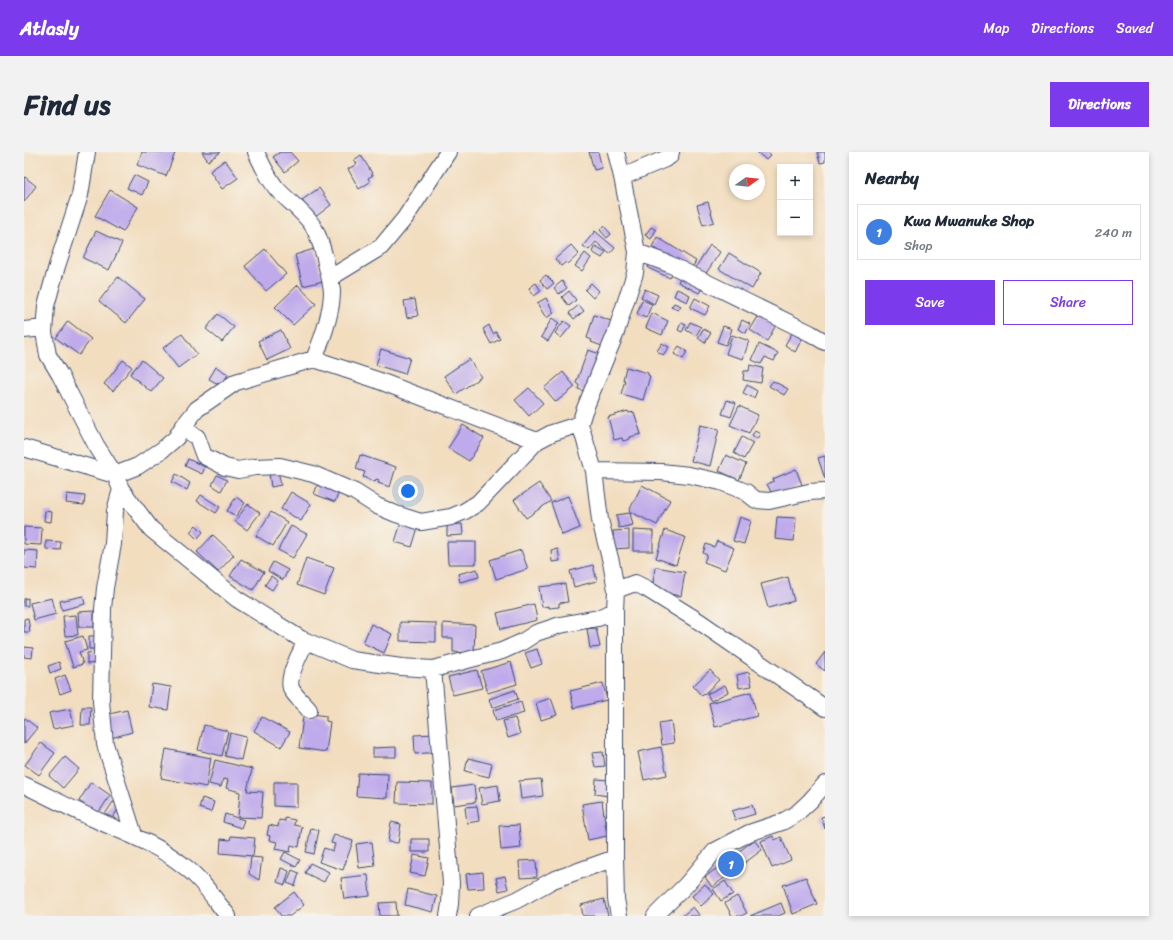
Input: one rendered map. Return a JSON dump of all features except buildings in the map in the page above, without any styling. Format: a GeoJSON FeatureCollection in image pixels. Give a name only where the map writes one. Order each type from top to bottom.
{"type":"FeatureCollection","features":[{"type":"Feature","properties":{"kind":"street"},"geometry":{"type":"LineString","coordinates":[[87,152],[80,195],[46,306],[44,332],[48,355],[96,445],[118,482],[151,529],[237,599],[306,641],[352,660],[433,670],[502,651],[522,642],[536,633],[560,625],[598,618],[615,610]]}},
{"type":"Feature","properties":{"kind":"street"},"geometry":{"type":"LineString","coordinates":[[256,152],[264,170],[277,189],[314,227],[322,245],[332,291],[323,336],[314,359]]}},
{"type":"Feature","properties":{"kind":"street"},"geometry":{"type":"LineString","coordinates":[[330,278],[381,247],[405,218],[448,152]]}},
{"type":"Feature","properties":{"kind":"street"},"geometry":{"type":"LineString","coordinates":[[616,152],[637,252],[635,274],[615,335],[580,424],[594,471],[600,520],[611,562],[616,590],[615,858],[616,899],[619,916]]}},
{"type":"Feature","properties":{"kind":"street"},"geometry":{"type":"LineString","coordinates":[[622,177],[665,159],[670,156],[671,152]]}},
{"type":"Feature","properties":{"kind":"street"},"geometry":{"type":"LineString","coordinates":[[637,252],[669,264],[810,333],[825,342]]}},
{"type":"Feature","properties":{"kind":"street"},"geometry":{"type":"LineString","coordinates":[[24,330],[44,328]]}},
{"type":"Feature","properties":{"kind":"street"},"geometry":{"type":"LineString","coordinates":[[134,835],[105,744],[101,701],[104,595],[113,544],[118,482],[176,438],[197,409],[236,382],[314,359],[377,380],[537,441]]}},
{"type":"Feature","properties":{"kind":"street"},"geometry":{"type":"LineString","coordinates":[[182,428],[198,437],[204,456],[225,467],[238,470],[255,467],[280,466],[294,468],[331,481],[355,492],[377,506],[421,522],[451,517],[478,503],[537,441],[552,433],[580,424]]}},
{"type":"Feature","properties":{"kind":"street"},"geometry":{"type":"LineString","coordinates":[[24,448],[118,482]]}},
{"type":"Feature","properties":{"kind":"street"},"geometry":{"type":"LineString","coordinates":[[594,471],[661,472],[690,475],[721,482],[746,492],[756,500],[769,501],[810,492],[825,491]]}},
{"type":"Feature","properties":{"kind":"street"},"geometry":{"type":"LineString","coordinates":[[616,590],[635,583],[647,589],[700,622],[825,708]]}},
{"type":"Feature","properties":{"kind":"street"},"geometry":{"type":"LineString","coordinates":[[306,641],[296,662],[290,681],[292,688],[309,710]]}},
{"type":"Feature","properties":{"kind":"street"},"geometry":{"type":"LineString","coordinates":[[433,670],[451,888],[448,916]]}},
{"type":"Feature","properties":{"kind":"street"},"geometry":{"type":"LineString","coordinates":[[24,774],[39,792]]}},
{"type":"Feature","properties":{"kind":"street"},"geometry":{"type":"LineString","coordinates":[[655,916],[686,885],[715,851],[749,833],[782,822],[796,814],[825,784]]}},
{"type":"Feature","properties":{"kind":"street"},"geometry":{"type":"LineString","coordinates":[[24,785],[91,818],[134,835],[166,852],[185,866],[203,884],[228,916]]}},
{"type":"Feature","properties":{"kind":"street"},"geometry":{"type":"LineString","coordinates":[[478,916],[517,900],[553,880],[615,858]]}},
{"type":"Feature","properties":{"kind":"place","name":"Kwa Mwanuke Shop"},"geometry":{"type":"Point","coordinates":[731,864]}}]}
